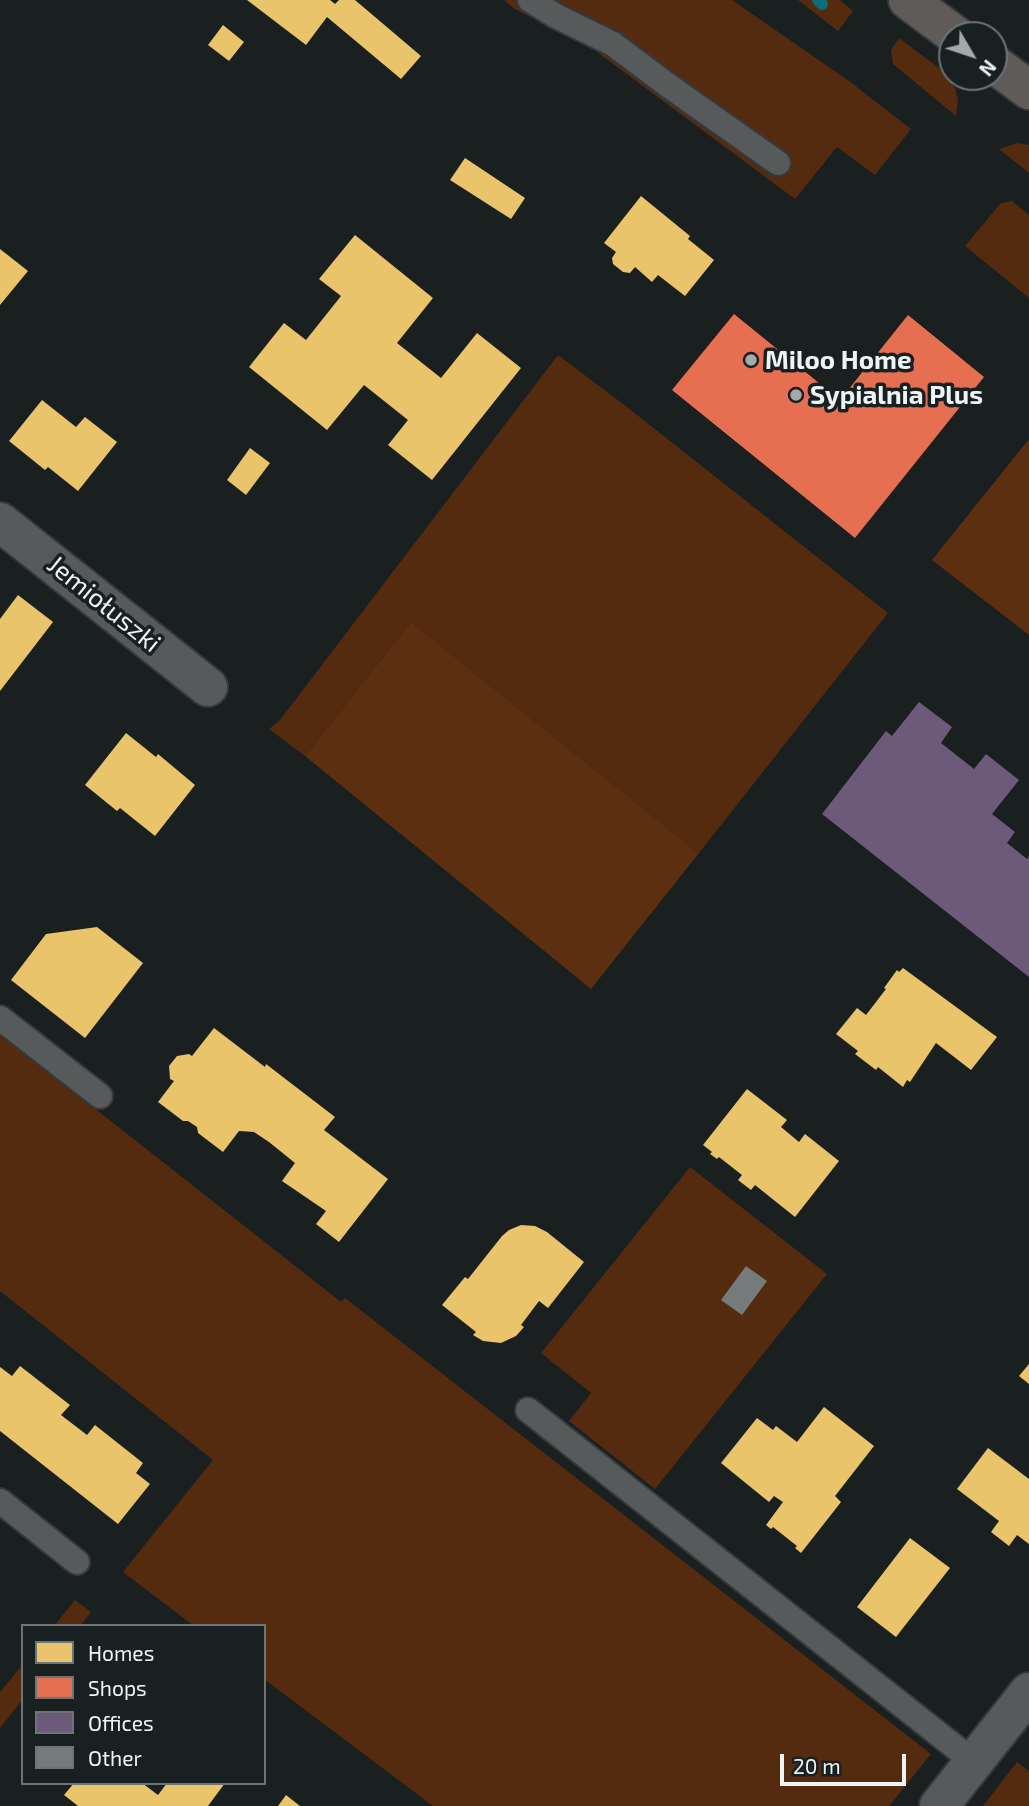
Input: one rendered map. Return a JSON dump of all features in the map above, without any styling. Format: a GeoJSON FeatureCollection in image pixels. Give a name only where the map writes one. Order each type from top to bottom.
{"type":"FeatureCollection","features":[{"type":"Feature","properties":{"kind":"main road"},"geometry":{"type":"LineString","coordinates":[[908,0],[938,22]]}},
{"type":"Feature","properties":{"kind":"street","name":"Jemiołuszki"},"geometry":{"type":"LineString","coordinates":[[0,522],[208,687]]}},
{"type":"Feature","properties":{"kind":"street"},"geometry":{"type":"LineString","coordinates":[[939,1806],[1029,1692]]}},
{"type":"Feature","properties":{"kind":"lane"},"geometry":{"type":"LineString","coordinates":[[530,0],[613,44],[778,163]]}},
{"type":"Feature","properties":{"kind":"lane"},"geometry":{"type":"LineString","coordinates":[[0,1018],[100,1097]]}},
{"type":"Feature","properties":{"kind":"lane"},"geometry":{"type":"LineString","coordinates":[[528,1410],[974,1762]]}},
{"type":"Feature","properties":{"kind":"lane"},"geometry":{"type":"LineString","coordinates":[[0,1501],[77,1562]]}},
{"type":"Feature","properties":{"kind":"shaded area"},"geometry":{"type":"Polygon","coordinates":[[[504,0],[732,0],[849,81],[911,129],[875,175],[837,147],[795,199],[593,49],[515,9],[504,0]]]}},
{"type":"Feature","properties":{"kind":"shaded area"},"geometry":{"type":"Polygon","coordinates":[[[798,0],[840,0],[853,11],[838,31],[798,0]]]}},
{"type":"Feature","properties":{"kind":"shaded area"},"geometry":{"type":"Polygon","coordinates":[[[899,38],[938,67],[938,91],[956,91],[958,100],[956,116],[893,64],[891,50],[899,38]]]}},
{"type":"Feature","properties":{"kind":"shaded area"},"geometry":{"type":"Polygon","coordinates":[[[1018,143],[1029,145],[1029,173],[999,149],[1018,143]]]}},
{"type":"Feature","properties":{"kind":"shaded area"},"geometry":{"type":"Polygon","coordinates":[[[1012,201],[1029,215],[1029,298],[965,246],[1001,203],[1012,201]]]}},
{"type":"Feature","properties":{"kind":"shaded area"},"geometry":{"type":"Polygon","coordinates":[[[558,355],[888,613],[699,853],[411,622],[305,756],[269,729],[280,720],[558,355]]]}},
{"type":"Feature","properties":{"kind":"shaded area"},"geometry":{"type":"Polygon","coordinates":[[[1029,439],[1029,635],[932,560],[1029,439]]]}},
{"type":"Feature","properties":{"kind":"shaded area"},"geometry":{"type":"Polygon","coordinates":[[[411,622],[699,853],[591,989],[305,756],[411,622]]]}},
{"type":"Feature","properties":{"kind":"shaded area"},"geometry":{"type":"Polygon","coordinates":[[[0,1034],[341,1302],[345,1298],[931,1754],[889,1806],[433,1806],[266,1681],[266,1624],[191,1624],[123,1572],[213,1460],[0,1291],[0,1034]]]}},
{"type":"Feature","properties":{"kind":"shaded area"},"geometry":{"type":"Polygon","coordinates":[[[690,1167],[827,1274],[655,1489],[569,1421],[591,1393],[541,1353],[690,1167]]]}},
{"type":"Feature","properties":{"kind":"shaded area"},"geometry":{"type":"Polygon","coordinates":[[[75,1600],[91,1612],[82,1624],[56,1624],[75,1600]]]}},
{"type":"Feature","properties":{"kind":"shaded area"},"geometry":{"type":"Polygon","coordinates":[[[21,1666],[21,1702],[0,1728],[0,1692],[21,1666]]]}},
{"type":"Feature","properties":{"kind":"shaded area"},"geometry":{"type":"Polygon","coordinates":[[[1017,1762],[1029,1771],[1029,1806],[983,1806],[1017,1762]]]}},
{"type":"Feature","properties":{"kind":"building: Homes"},"geometry":{"type":"Polygon","coordinates":[[[247,0],[330,0],[335,4],[339,0],[355,0],[421,56],[401,79],[327,17],[306,45],[247,0]]]}},
{"type":"Feature","properties":{"kind":"building: Homes"},"geometry":{"type":"Polygon","coordinates":[[[223,25],[244,42],[229,61],[208,45],[223,25]]]}},
{"type":"Feature","properties":{"kind":"building: Homes"},"geometry":{"type":"Polygon","coordinates":[[[465,158],[525,198],[511,219],[450,180],[465,158]]]}},
{"type":"Feature","properties":{"kind":"building: Homes"},"geometry":{"type":"Polygon","coordinates":[[[641,196],[690,236],[688,239],[714,260],[685,296],[658,275],[652,282],[635,267],[630,273],[623,272],[613,264],[612,258],[616,252],[604,243],[641,196]]]}},
{"type":"Feature","properties":{"kind":"building: Homes"},"geometry":{"type":"Polygon","coordinates":[[[355,235],[433,298],[397,343],[441,378],[477,333],[521,368],[432,480],[388,445],[408,420],[364,385],[327,430],[249,367],[284,323],[306,340],[341,296],[319,279],[355,235]]]}},
{"type":"Feature","properties":{"kind":"building: Homes"},"geometry":{"type":"Polygon","coordinates":[[[0,249],[28,271],[0,305],[0,249]]]}},
{"type":"Feature","properties":{"kind":"building: Homes"},"geometry":{"type":"Polygon","coordinates":[[[42,400],[76,427],[85,417],[117,442],[78,491],[48,467],[45,470],[9,441],[42,400]]]}},
{"type":"Feature","properties":{"kind":"building: Homes"},"geometry":{"type":"Polygon","coordinates":[[[250,448],[270,463],[246,495],[227,480],[250,448]]]}},
{"type":"Feature","properties":{"kind":"building: Homes"},"geometry":{"type":"Polygon","coordinates":[[[18,595],[53,622],[0,691],[0,619],[18,595]]]}},
{"type":"Feature","properties":{"kind":"building: Homes"},"geometry":{"type":"Polygon","coordinates":[[[126,733],[156,757],[158,754],[195,785],[155,836],[120,808],[117,811],[85,785],[126,733]]]}},
{"type":"Feature","properties":{"kind":"building: Homes"},"geometry":{"type":"Polygon","coordinates":[[[97,927],[143,963],[85,1038],[11,980],[46,934],[97,927]]]}},
{"type":"Feature","properties":{"kind":"building: Homes"},"geometry":{"type":"Polygon","coordinates":[[[903,968],[997,1037],[971,1070],[936,1043],[910,1082],[907,1080],[903,1087],[878,1067],[876,1070],[855,1054],[858,1051],[836,1034],[857,1008],[866,1015],[897,970],[899,972],[903,968]]]}},
{"type":"Feature","properties":{"kind":"building: Homes"},"geometry":{"type":"Polygon","coordinates":[[[214,1028],[335,1117],[324,1130],[388,1179],[339,1242],[316,1224],[326,1211],[282,1181],[295,1163],[269,1142],[254,1132],[239,1131],[223,1152],[198,1133],[197,1127],[183,1121],[158,1102],[174,1081],[170,1079],[169,1066],[177,1056],[192,1056],[214,1028]]]}},
{"type":"Feature","properties":{"kind":"building: Homes"},"geometry":{"type":"Polygon","coordinates":[[[747,1089],[787,1120],[781,1127],[799,1142],[805,1134],[839,1161],[795,1217],[755,1185],[751,1190],[738,1180],[742,1175],[719,1157],[717,1159],[710,1154],[712,1152],[703,1145],[747,1089]]]}},
{"type":"Feature","properties":{"kind":"building: Homes"},"geometry":{"type":"Polygon","coordinates":[[[521,1225],[535,1226],[547,1232],[584,1262],[548,1308],[539,1301],[516,1336],[501,1343],[483,1341],[473,1335],[476,1332],[442,1305],[465,1277],[468,1279],[502,1236],[521,1225]]]}},
{"type":"Feature","properties":{"kind":"building: Homes"},"geometry":{"type":"Polygon","coordinates":[[[1029,1364],[1029,1384],[1019,1376],[1029,1364]]]}},
{"type":"Feature","properties":{"kind":"building: Homes"},"geometry":{"type":"Polygon","coordinates":[[[20,1366],[70,1405],[61,1415],[87,1435],[95,1425],[143,1463],[136,1473],[150,1484],[118,1524],[0,1431],[0,1367],[12,1376],[20,1366]]]}},
{"type":"Feature","properties":{"kind":"building: Homes"},"geometry":{"type":"Polygon","coordinates":[[[824,1407],[874,1446],[835,1496],[841,1502],[801,1553],[795,1548],[797,1546],[773,1527],[771,1529],[766,1525],[783,1502],[774,1496],[769,1502],[721,1463],[757,1418],[773,1430],[776,1426],[797,1442],[824,1407]]]}},
{"type":"Feature","properties":{"kind":"building: Homes"},"geometry":{"type":"Polygon","coordinates":[[[988,1448],[1029,1479],[1029,1544],[1017,1535],[1009,1546],[991,1532],[999,1521],[957,1489],[988,1448]]]}},
{"type":"Feature","properties":{"kind":"building: Homes"},"geometry":{"type":"Polygon","coordinates":[[[910,1538],[950,1568],[896,1637],[857,1607],[910,1538]]]}},
{"type":"Feature","properties":{"kind":"building: Homes"},"geometry":{"type":"Polygon","coordinates":[[[72,1785],[145,1785],[158,1795],[166,1785],[224,1785],[208,1806],[78,1806],[64,1795],[72,1785]]]}},
{"type":"Feature","properties":{"kind":"building: Homes"},"geometry":{"type":"Polygon","coordinates":[[[286,1795],[300,1806],[278,1806],[286,1795]]]}},
{"type":"Feature","properties":{"kind":"building: Shops"},"geometry":{"type":"Polygon","coordinates":[[[734,314],[840,400],[908,315],[984,377],[855,538],[672,390],[734,314]]]}},
{"type":"Feature","properties":{"kind":"building: Offices"},"geometry":{"type":"Polygon","coordinates":[[[919,702],[952,727],[941,743],[974,769],[986,754],[1019,780],[992,814],[1015,832],[1007,843],[1027,859],[1029,856],[1029,977],[822,814],[886,731],[892,736],[919,702]]]}},
{"type":"Feature","properties":{"kind":"building: Other"},"geometry":{"type":"Polygon","coordinates":[[[746,1266],[767,1281],[742,1315],[721,1300],[746,1266]]]}},
{"type":"Feature","properties":{"kind":"waterway"},"geometry":{"type":"LineString","coordinates":[[818,0],[822,4]]}},
{"type":"Feature","properties":{"kind":"place","name":"Miloo Home"},"geometry":{"type":"Point","coordinates":[751,360]}},
{"type":"Feature","properties":{"kind":"place","name":"Sypialnia Plus"},"geometry":{"type":"Point","coordinates":[796,395]}}]}
